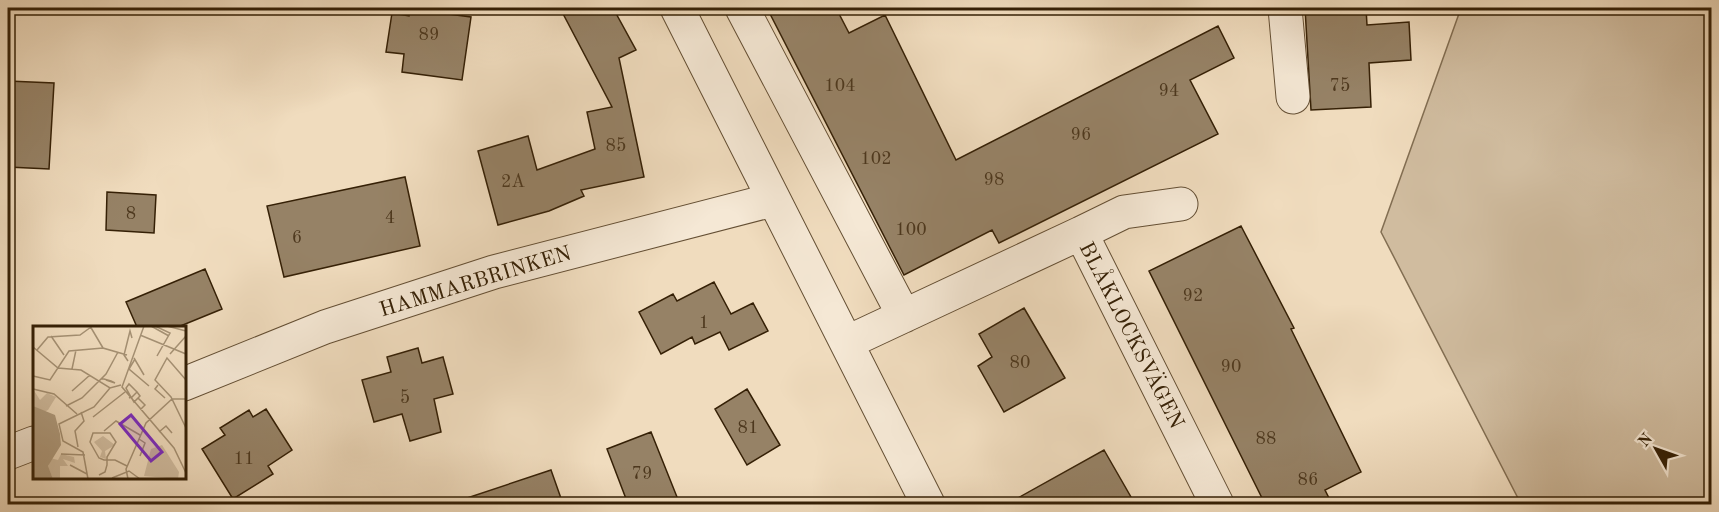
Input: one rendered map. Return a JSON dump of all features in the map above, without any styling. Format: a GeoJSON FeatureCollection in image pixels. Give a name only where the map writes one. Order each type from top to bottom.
{"type":"FeatureCollection","features":[{"type":"Feature","properties":{"kind":"street"},"geometry":{"type":"LineString","coordinates":[[677,8],[772,200],[848,342],[928,504]]}},
{"type":"Feature","properties":{"kind":"street"},"geometry":{"type":"LineString","coordinates":[[742,8],[904,316]]}},
{"type":"Feature","properties":{"kind":"street"},"geometry":{"type":"LineString","coordinates":[[1285,8],[1293,97]]}},
{"type":"Feature","properties":{"kind":"street","name":"HAMMARBRINKEN"},"geometry":{"type":"LineString","coordinates":[[186,383],[325,327],[494,272],[772,200]]}},
{"type":"Feature","properties":{"kind":"street"},"geometry":{"type":"LineString","coordinates":[[1081,233],[1124,212],[1181,204]]}},
{"type":"Feature","properties":{"kind":"street","name":"BLÅKLOCKSVÄGEN"},"geometry":{"type":"LineString","coordinates":[[848,342],[1081,233],[1217,504]]}},
{"type":"Feature","properties":{"kind":"street"},"geometry":{"type":"LineString","coordinates":[[8,453],[33,442]]}},
{"type":"Feature","properties":{"kind":"shaded area"},"geometry":{"type":"Polygon","coordinates":[[[1461,8],[1711,8],[1711,504],[1521,504],[1381,232],[1461,8]]]}},
{"type":"Feature","properties":{"kind":"building"},"geometry":{"type":"Polygon","coordinates":[[[560,8],[613,8],[636,50],[619,58],[644,177],[581,190],[584,196],[549,211],[498,225],[478,151],[528,136],[537,170],[595,149],[587,112],[612,107],[560,8]]]}},
{"type":"Feature","properties":{"kind":"building"},"geometry":{"type":"Polygon","coordinates":[[[767,8],[836,8],[849,33],[885,15],[956,160],[1218,26],[1234,58],[1190,80],[1218,134],[999,243],[992,230],[904,275],[767,8]]]}},
{"type":"Feature","properties":{"kind":"building"},"geometry":{"type":"Polygon","coordinates":[[[1305,8],[1366,8],[1367,25],[1409,22],[1411,60],[1369,63],[1371,107],[1311,110],[1305,8]]]}},
{"type":"Feature","properties":{"kind":"building"},"geometry":{"type":"Polygon","coordinates":[[[410,9],[471,17],[462,80],[402,72],[404,54],[386,52],[392,13],[409,16],[410,9]]]}},
{"type":"Feature","properties":{"kind":"building"},"geometry":{"type":"Polygon","coordinates":[[[8,81],[54,83],[49,169],[8,167],[8,81]]]}},
{"type":"Feature","properties":{"kind":"building"},"geometry":{"type":"Polygon","coordinates":[[[405,177],[420,246],[284,277],[267,206],[405,177]]]}},
{"type":"Feature","properties":{"kind":"building"},"geometry":{"type":"Polygon","coordinates":[[[107,192],[156,195],[154,233],[106,230],[107,192]]]}},
{"type":"Feature","properties":{"kind":"building"},"geometry":{"type":"Polygon","coordinates":[[[1241,226],[1294,328],[1291,329],[1361,472],[1325,490],[1332,504],[1265,504],[1149,271],[1241,226]]]}},
{"type":"Feature","properties":{"kind":"building"},"geometry":{"type":"Polygon","coordinates":[[[205,269],[222,309],[180,326],[137,326],[126,302],[205,269]]]}},
{"type":"Feature","properties":{"kind":"building"},"geometry":{"type":"Polygon","coordinates":[[[714,282],[731,314],[753,303],[768,331],[729,350],[720,332],[695,344],[692,337],[661,354],[639,312],[673,294],[677,301],[714,282]]]}},
{"type":"Feature","properties":{"kind":"building"},"geometry":{"type":"Polygon","coordinates":[[[1024,308],[1065,378],[1004,412],[978,366],[992,357],[979,334],[1024,308]]]}},
{"type":"Feature","properties":{"kind":"building"},"geometry":{"type":"Polygon","coordinates":[[[418,348],[422,363],[443,357],[453,394],[434,399],[441,432],[410,441],[402,414],[374,422],[362,380],[391,372],[387,357],[418,348]]]}},
{"type":"Feature","properties":{"kind":"building"},"geometry":{"type":"Polygon","coordinates":[[[747,389],[780,445],[747,465],[715,409],[747,389]]]}},
{"type":"Feature","properties":{"kind":"building"},"geometry":{"type":"Polygon","coordinates":[[[266,409],[292,450],[268,466],[273,474],[233,499],[202,449],[225,435],[220,428],[249,410],[253,417],[266,409]]]}},
{"type":"Feature","properties":{"kind":"building"},"geometry":{"type":"Polygon","coordinates":[[[651,432],[677,497],[658,504],[628,504],[607,449],[651,432]]]}},
{"type":"Feature","properties":{"kind":"building"},"geometry":{"type":"Polygon","coordinates":[[[1104,450],[1135,504],[1007,504],[1104,450]]]}},
{"type":"Feature","properties":{"kind":"building"},"geometry":{"type":"Polygon","coordinates":[[[551,470],[563,504],[465,504],[464,499],[551,470]]]}}]}
